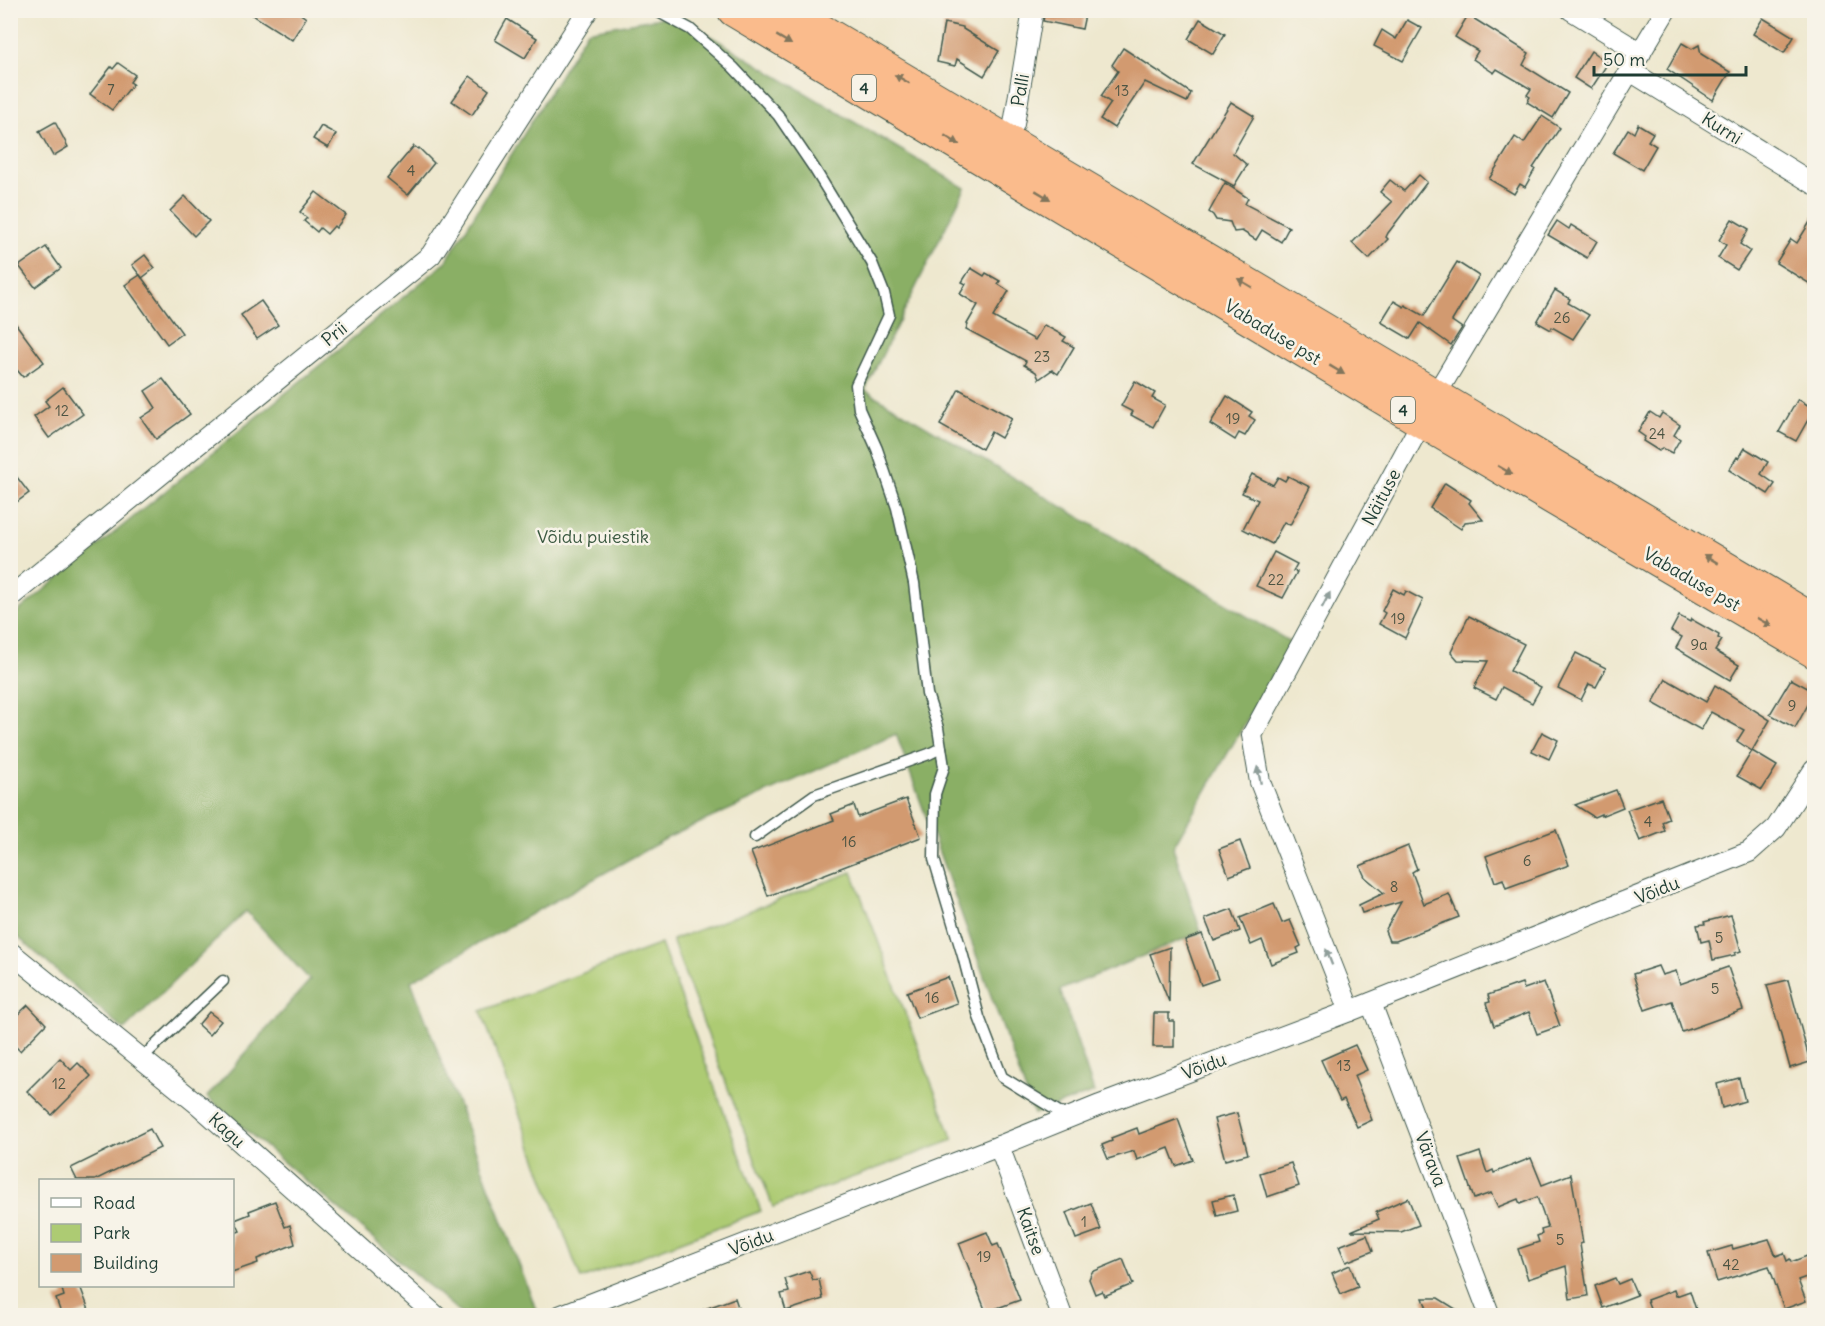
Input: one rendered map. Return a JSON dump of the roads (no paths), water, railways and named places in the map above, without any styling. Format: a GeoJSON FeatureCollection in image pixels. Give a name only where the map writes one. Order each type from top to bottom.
{"type":"FeatureCollection","features":[{"type":"Feature","properties":{"kind":"highway","name":"Vabaduse pst"},"geometry":{"type":"LineString","coordinates":[[734,10],[1000,152],[1045,165],[1815,651]]}},
{"type":"Feature","properties":{"kind":"highway","name":"Vabaduse pst"},"geometry":{"type":"LineString","coordinates":[[786,10],[1000,152]]}},
{"type":"Feature","properties":{"kind":"highway","name":"Vabaduse pst"},"geometry":{"type":"LineString","coordinates":[[1429,408],[1815,621]]}},
{"type":"Feature","properties":{"kind":"street","name":"Prii"},"geometry":{"type":"LineString","coordinates":[[10,597],[431,255],[588,10]]}},
{"type":"Feature","properties":{"kind":"street","name":"Palli"},"geometry":{"type":"LineString","coordinates":[[1000,152],[1014,124],[1033,10]]}},
{"type":"Feature","properties":{"kind":"street"},"geometry":{"type":"LineString","coordinates":[[1571,10],[1641,52]]}},
{"type":"Feature","properties":{"kind":"street","name":"Näituse"},"geometry":{"type":"LineString","coordinates":[[1350,1011],[1260,782],[1252,735],[1429,408],[1666,10]]}},
{"type":"Feature","properties":{"kind":"street","name":"Kurni"},"geometry":{"type":"LineString","coordinates":[[1630,71],[1815,184]]}},
{"type":"Feature","properties":{"kind":"street","name":"Võidu"},"geometry":{"type":"LineString","coordinates":[[559,1316],[1100,1105],[1371,1003],[1749,852],[1776,828],[1815,770]]}},
{"type":"Feature","properties":{"kind":"street","name":"Kagu"},"geometry":{"type":"LineString","coordinates":[[11,954],[200,1106],[436,1316]]}},
{"type":"Feature","properties":{"kind":"street","name":"Värava"},"geometry":{"type":"LineString","coordinates":[[1371,1003],[1490,1316]]}},
{"type":"Feature","properties":{"kind":"street","name":"Kaitse"},"geometry":{"type":"LineString","coordinates":[[999,1146],[1062,1316]]}},
{"type":"Feature","properties":{"kind":"lane"},"geometry":{"type":"LineString","coordinates":[[655,10],[690,28],[733,67],[778,116],[814,168],[872,263],[884,293],[889,315],[856,385],[859,409],[877,448],[897,508],[914,583],[927,694],[938,728],[944,767],[935,794],[934,859],[979,1017],[1002,1077],[1069,1118]]}},
{"type":"Feature","properties":{"kind":"lane"},"geometry":{"type":"LineString","coordinates":[[755,837],[814,795],[941,748]]}},
{"type":"Feature","properties":{"kind":"lane"},"geometry":{"type":"LineString","coordinates":[[142,1058],[222,981]]}},
{"type":"Feature","properties":{"kind":"park label","name":"Võidu puiestik"},"geometry":{"type":"Point","coordinates":[593,536]}}]}
